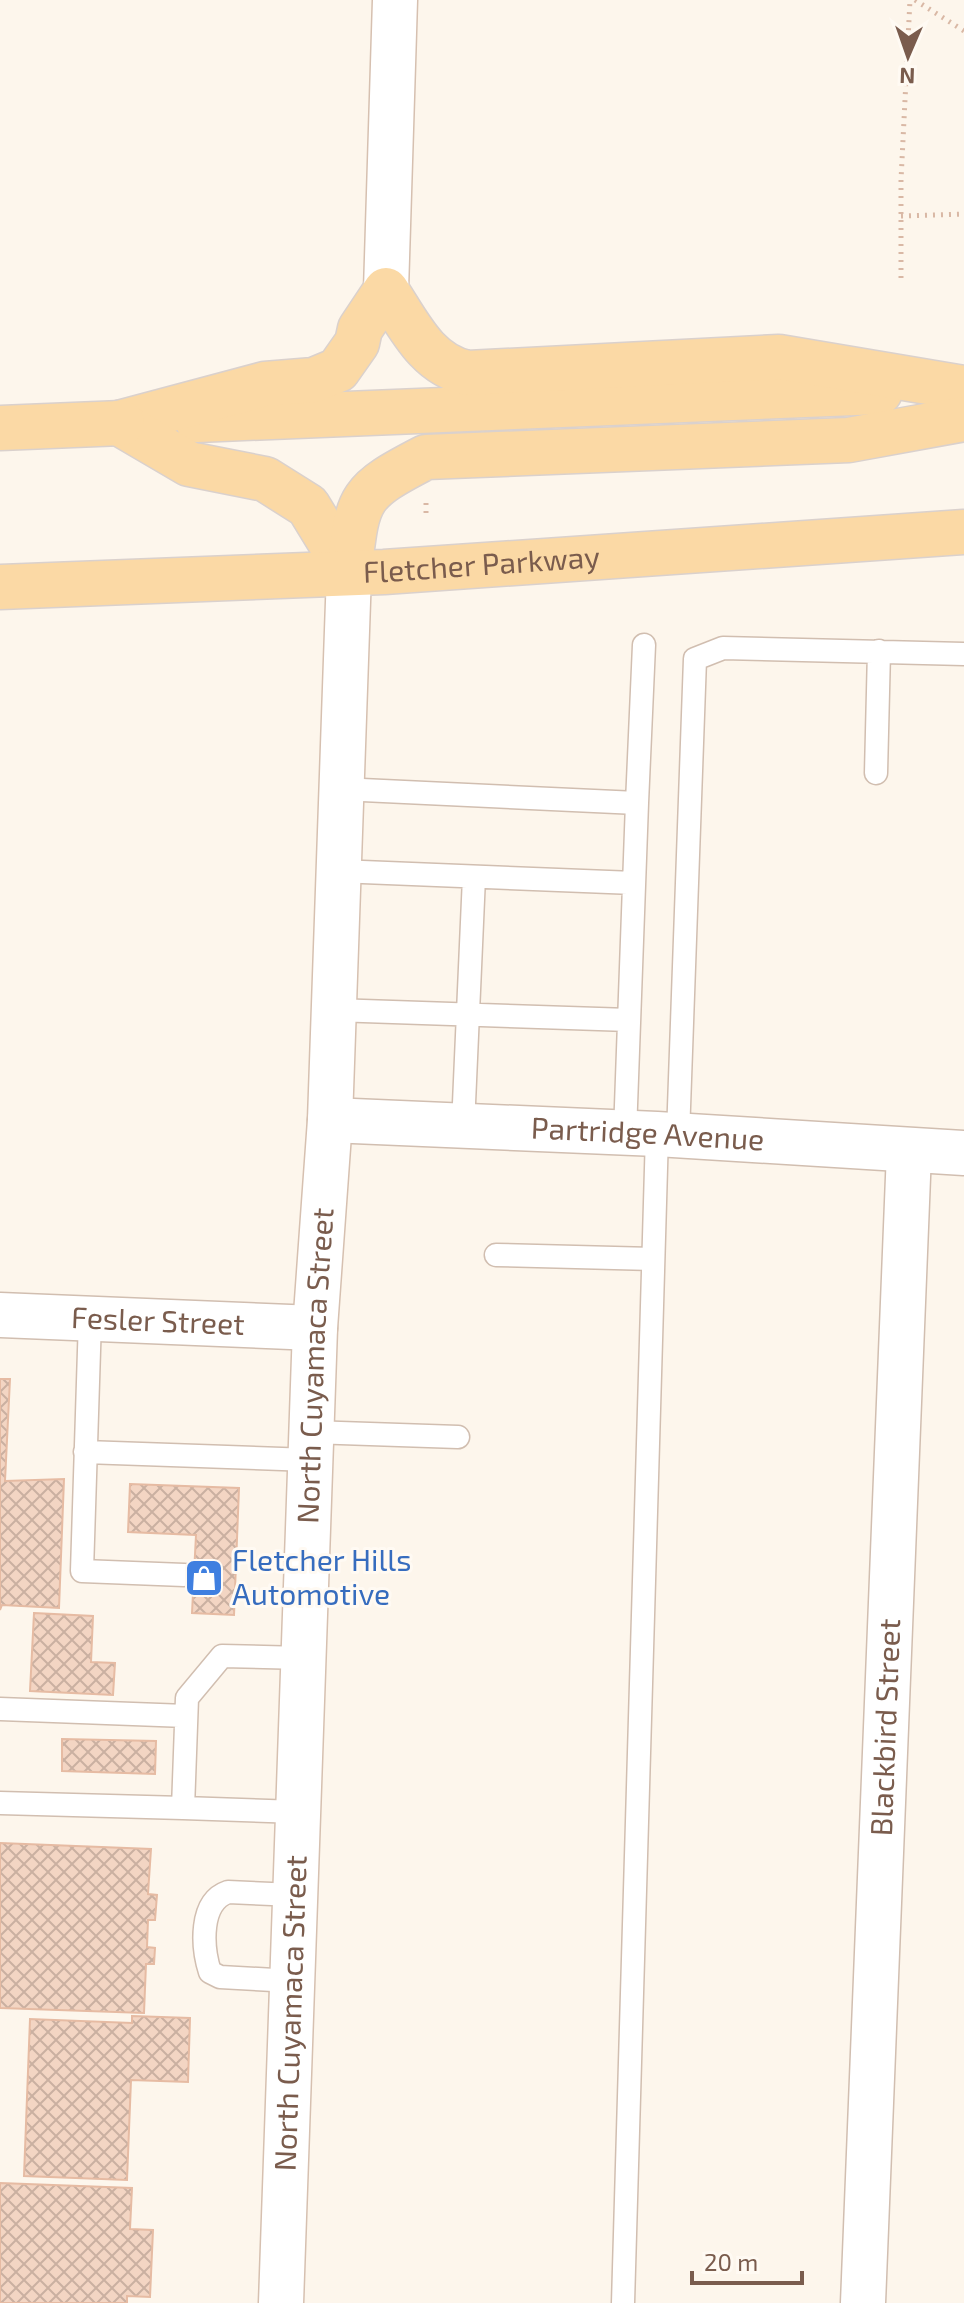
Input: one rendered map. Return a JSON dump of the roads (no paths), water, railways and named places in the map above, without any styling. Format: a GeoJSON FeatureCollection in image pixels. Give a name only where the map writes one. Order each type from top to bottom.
{"type":"FeatureCollection","features":[{"type":"Feature","properties":{"kind":"main road"},"geometry":{"type":"LineString","coordinates":[[120,423],[265,384],[314,380],[338,370],[357,343],[360,329],[386,290],[434,357],[452,370],[468,373],[779,357],[964,388]]}},
{"type":"Feature","properties":{"kind":"main road"},"geometry":{"type":"LineString","coordinates":[[0,428],[964,388]]}},
{"type":"Feature","properties":{"kind":"main road"},"geometry":{"type":"LineString","coordinates":[[349,573],[356,513],[379,481],[426,457],[849,440],[964,419]]}},
{"type":"Feature","properties":{"kind":"main road"},"geometry":{"type":"LineString","coordinates":[[120,423],[189,464],[265,479],[308,506],[349,573]]}},
{"type":"Feature","properties":{"kind":"main road","name":"Fletcher Parkway"},"geometry":{"type":"LineString","coordinates":[[0,587],[349,573],[964,532]]}},
{"type":"Feature","properties":{"kind":"street"},"geometry":{"type":"LineString","coordinates":[[386,290],[395,0]]}},
{"type":"Feature","properties":{"kind":"street","name":"North Cuyamaca Street"},"geometry":{"type":"LineString","coordinates":[[281,2303],[315,1328],[330,1120],[349,573]]}},
{"type":"Feature","properties":{"kind":"street","name":"Partridge Avenue"},"geometry":{"type":"LineString","coordinates":[[330,1120],[653,1134],[964,1153]]}},
{"type":"Feature","properties":{"kind":"street","name":"Blackbird Street"},"geometry":{"type":"LineString","coordinates":[[863,2303],[909,1152]]}},
{"type":"Feature","properties":{"kind":"street","name":"Fesler Street"},"geometry":{"type":"LineString","coordinates":[[0,1315],[315,1328]]}},
{"type":"Feature","properties":{"kind":"lane"},"geometry":{"type":"LineString","coordinates":[[644,645],[629,1020],[653,1134]]}},
{"type":"Feature","properties":{"kind":"lane"},"geometry":{"type":"LineString","coordinates":[[623,2303],[653,1259],[653,1134],[695,659],[723,648],[964,654]]}},
{"type":"Feature","properties":{"kind":"lane"},"geometry":{"type":"LineString","coordinates":[[876,773],[879,651]]}},
{"type":"Feature","properties":{"kind":"lane"},"geometry":{"type":"LineString","coordinates":[[341,789],[637,803]]}},
{"type":"Feature","properties":{"kind":"lane"},"geometry":{"type":"LineString","coordinates":[[338,871],[634,883]]}},
{"type":"Feature","properties":{"kind":"lane"},"geometry":{"type":"LineString","coordinates":[[463,1126],[474,877]]}},
{"type":"Feature","properties":{"kind":"lane"},"geometry":{"type":"LineString","coordinates":[[334,1010],[629,1020]]}},
{"type":"Feature","properties":{"kind":"lane"},"geometry":{"type":"LineString","coordinates":[[496,1255],[653,1259]]}},
{"type":"Feature","properties":{"kind":"lane"},"geometry":{"type":"LineString","coordinates":[[90,1319],[82,1571],[184,1575]]}},
{"type":"Feature","properties":{"kind":"lane"},"geometry":{"type":"LineString","coordinates":[[85,1452],[311,1446],[458,1437]]}},
{"type":"Feature","properties":{"kind":"lane"},"geometry":{"type":"LineString","coordinates":[[183,1808],[187,1698],[222,1656],[303,1658]]}},
{"type":"Feature","properties":{"kind":"lane"},"geometry":{"type":"LineString","coordinates":[[0,1709],[186,1716]]}},
{"type":"Feature","properties":{"kind":"lane"},"geometry":{"type":"LineString","coordinates":[[0,1803],[298,1812]]}},
{"type":"Feature","properties":{"kind":"lane"},"geometry":{"type":"LineString","coordinates":[[292,1981],[220,1977],[210,1972],[205,1956],[208,1908],[218,1896],[228,1892],[295,1895]]}},
{"type":"Feature","properties":{"kind":"place","name":"Fletcher Hills Automotive"},"geometry":{"type":"Point","coordinates":[204,1578]}}]}
